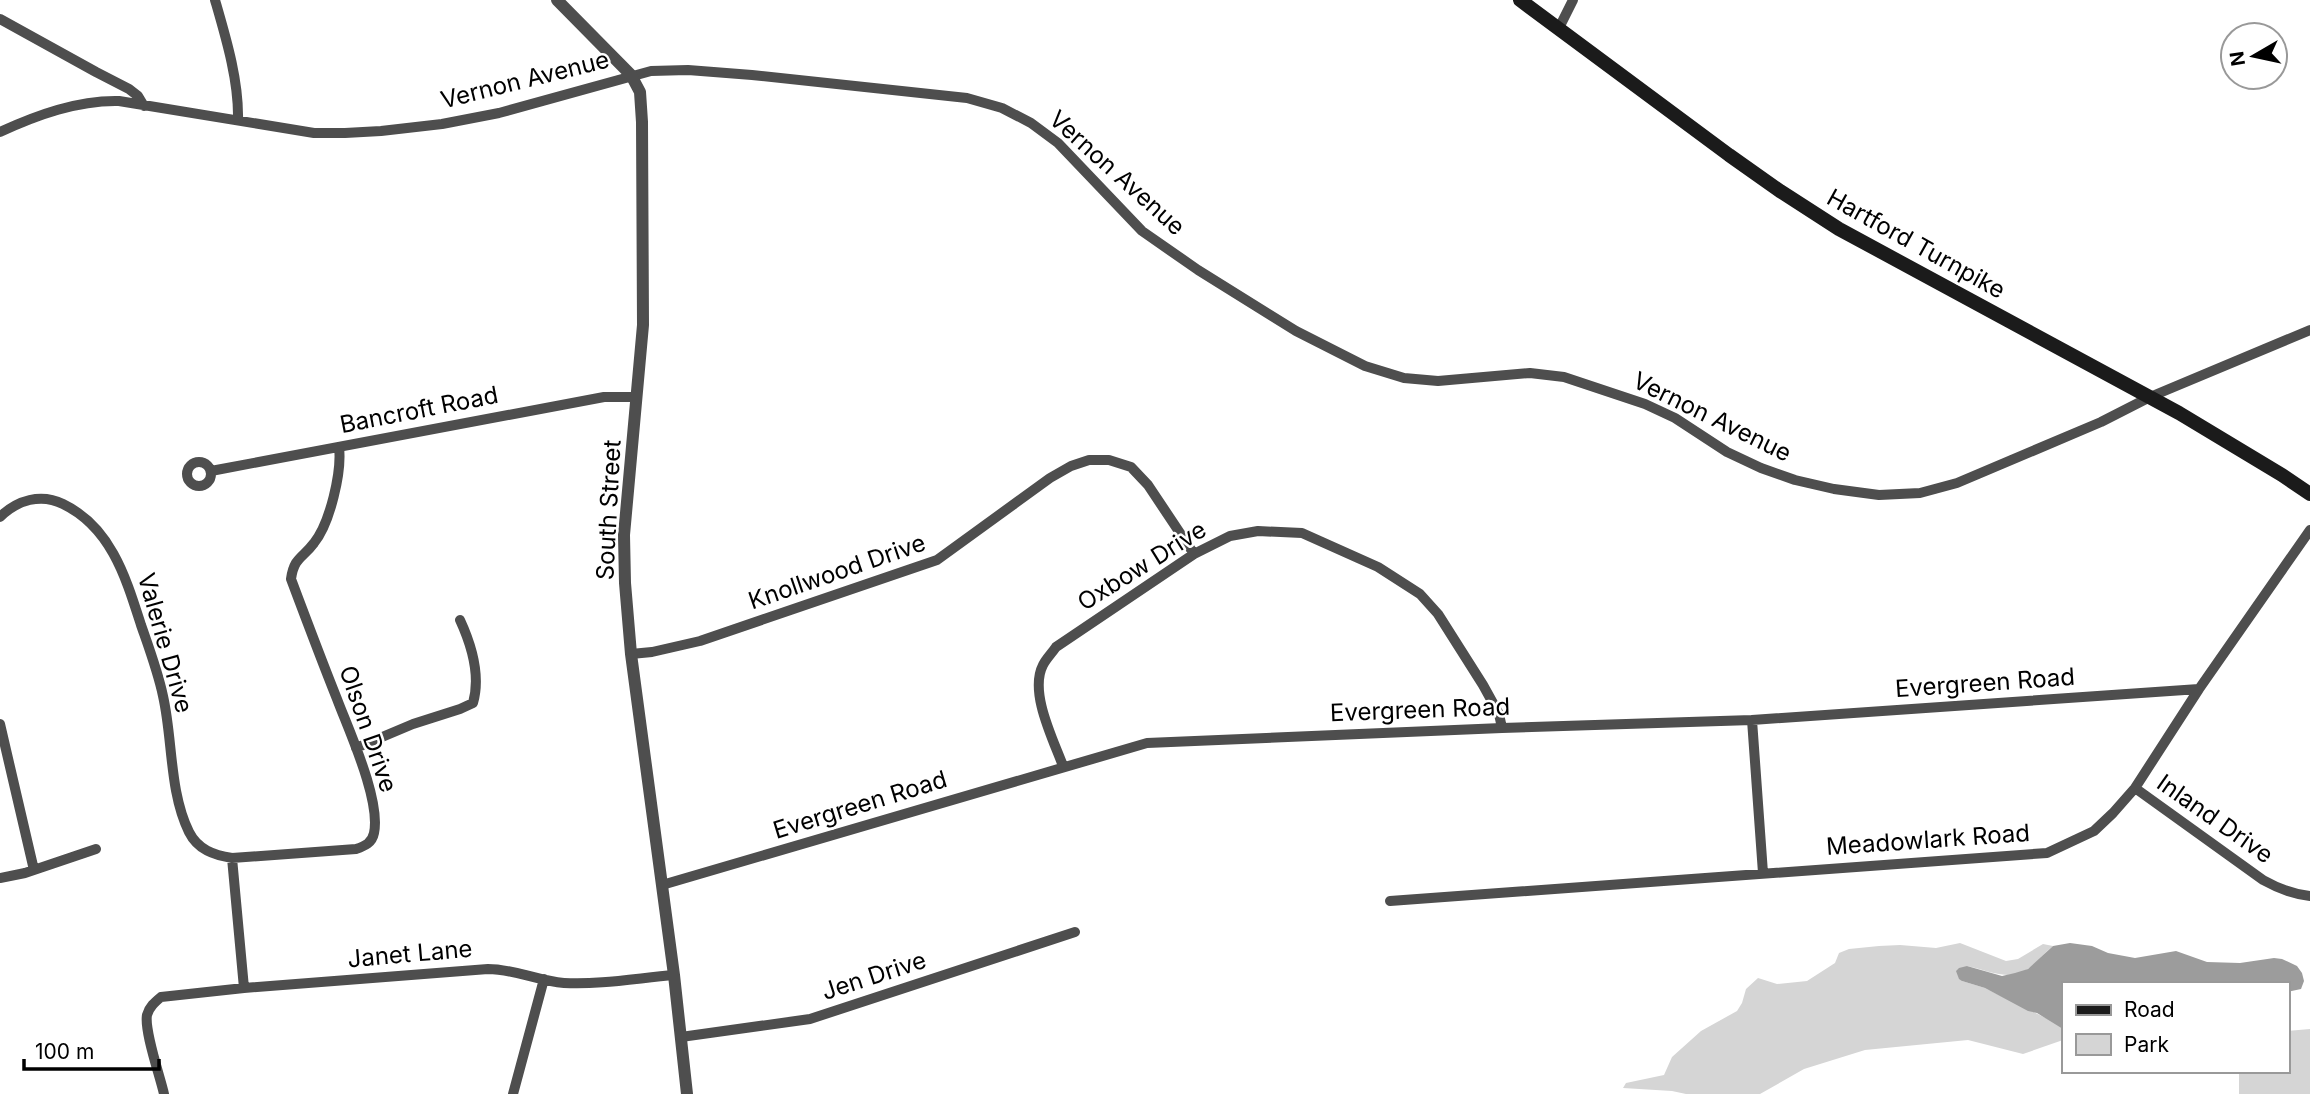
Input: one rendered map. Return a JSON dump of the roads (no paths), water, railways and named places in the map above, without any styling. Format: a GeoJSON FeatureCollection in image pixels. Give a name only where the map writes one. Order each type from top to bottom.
{"type":"FeatureCollection","features":[{"type":"Feature","properties":{"kind":"main road","name":"Hartford Turnpike"},"geometry":{"type":"LineString","coordinates":[[1520,0],[1729,155],[1839,229],[2150,397],[2310,494]]}},
{"type":"Feature","properties":{"kind":"street"},"geometry":{"type":"LineString","coordinates":[[215,0],[239,104],[238,120]]}},
{"type":"Feature","properties":{"kind":"street","name":"South Street"},"geometry":{"type":"LineString","coordinates":[[557,0],[631,75],[640,92],[643,325],[624,535],[631,654],[674,975],[687,1094]]}},
{"type":"Feature","properties":{"kind":"street"},"geometry":{"type":"LineString","coordinates":[[1559,28],[1573,0]]}},
{"type":"Feature","properties":{"kind":"street"},"geometry":{"type":"LineString","coordinates":[[0,19],[129,89],[138,96],[144,106]]}},
{"type":"Feature","properties":{"kind":"street","name":"Vernon Avenue"},"geometry":{"type":"LineString","coordinates":[[0,132],[41,115],[98,101],[314,133],[381,131],[442,124],[499,113],[651,71],[688,70],[752,75],[967,98],[1002,108],[1031,123],[1058,143],[1142,231],[1296,331],[1365,366],[1404,378],[1438,381],[1530,373],[1564,377],[1645,404],[1675,418],[1727,452],[1761,468],[1795,480],[1834,489],[1880,495],[1920,492],[1957,483],[2101,422],[2150,397],[2310,330]]}},
{"type":"Feature","properties":{"kind":"street","name":"Bancroft Road"},"geometry":{"type":"LineString","coordinates":[[211,471],[604,397],[636,397]]}},
{"type":"Feature","properties":{"kind":"street","name":"Olson Drive"},"geometry":{"type":"LineString","coordinates":[[232,858],[356,849],[369,844],[374,836],[375,821],[371,796],[356,748],[290,579],[296,559],[315,542],[329,512],[337,480],[339,447]]}},
{"type":"Feature","properties":{"kind":"street","name":"Knollwood Drive"},"geometry":{"type":"LineString","coordinates":[[631,654],[700,641],[937,560],[1050,478],[1089,460],[1109,460],[1131,467],[1148,485],[1195,554]]}},
{"type":"Feature","properties":{"kind":"street","name":"Valerie Drive"},"geometry":{"type":"LineString","coordinates":[[0,517],[7,509],[27,499],[53,499],[79,512],[97,530],[119,561],[131,590],[163,696],[182,813],[190,834],[200,847],[216,856],[232,858]]}},
{"type":"Feature","properties":{"kind":"street","name":"Meadowlark Road"},"geometry":{"type":"LineString","coordinates":[[1390,901],[2047,853],[2094,831],[2135,788],[2199,688],[2310,530]]}},
{"type":"Feature","properties":{"kind":"street","name":"Oxbow Drive"},"geometry":{"type":"LineString","coordinates":[[1063,766],[1042,709],[1038,688],[1042,667],[1056,647],[1195,554],[1230,536],[1283,531],[1302,533],[1378,567],[1420,594],[1438,614],[1483,685],[1499,714],[1502,728]]}},
{"type":"Feature","properties":{"kind":"street"},"geometry":{"type":"LineString","coordinates":[[356,748],[473,703],[477,689],[472,647],[460,620]]}},
{"type":"Feature","properties":{"kind":"street","name":"Evergreen Road"},"geometry":{"type":"LineString","coordinates":[[662,885],[1147,743],[1752,720],[2199,688]]}},
{"type":"Feature","properties":{"kind":"street"},"geometry":{"type":"LineString","coordinates":[[1752,720],[1763,873]]}},
{"type":"Feature","properties":{"kind":"street"},"geometry":{"type":"LineString","coordinates":[[0,724],[34,870]]}},
{"type":"Feature","properties":{"kind":"street","name":"Inland Drive"},"geometry":{"type":"LineString","coordinates":[[2135,788],[2263,880],[2287,892],[2310,896]]}},
{"type":"Feature","properties":{"kind":"street"},"geometry":{"type":"LineString","coordinates":[[0,878],[34,870],[96,849]]}},
{"type":"Feature","properties":{"kind":"street"},"geometry":{"type":"LineString","coordinates":[[232,858],[244,988]]}},
{"type":"Feature","properties":{"kind":"street","name":"Jen Drive"},"geometry":{"type":"LineString","coordinates":[[681,1037],[810,1019],[1075,932]]}},
{"type":"Feature","properties":{"kind":"street","name":"Janet Lane"},"geometry":{"type":"LineString","coordinates":[[164,1094],[147,1016],[151,1006],[161,998],[244,988],[488,969],[505,969],[561,983],[674,975]]}},
{"type":"Feature","properties":{"kind":"street"},"geometry":{"type":"LineString","coordinates":[[513,1094],[544,979]]}}]}
